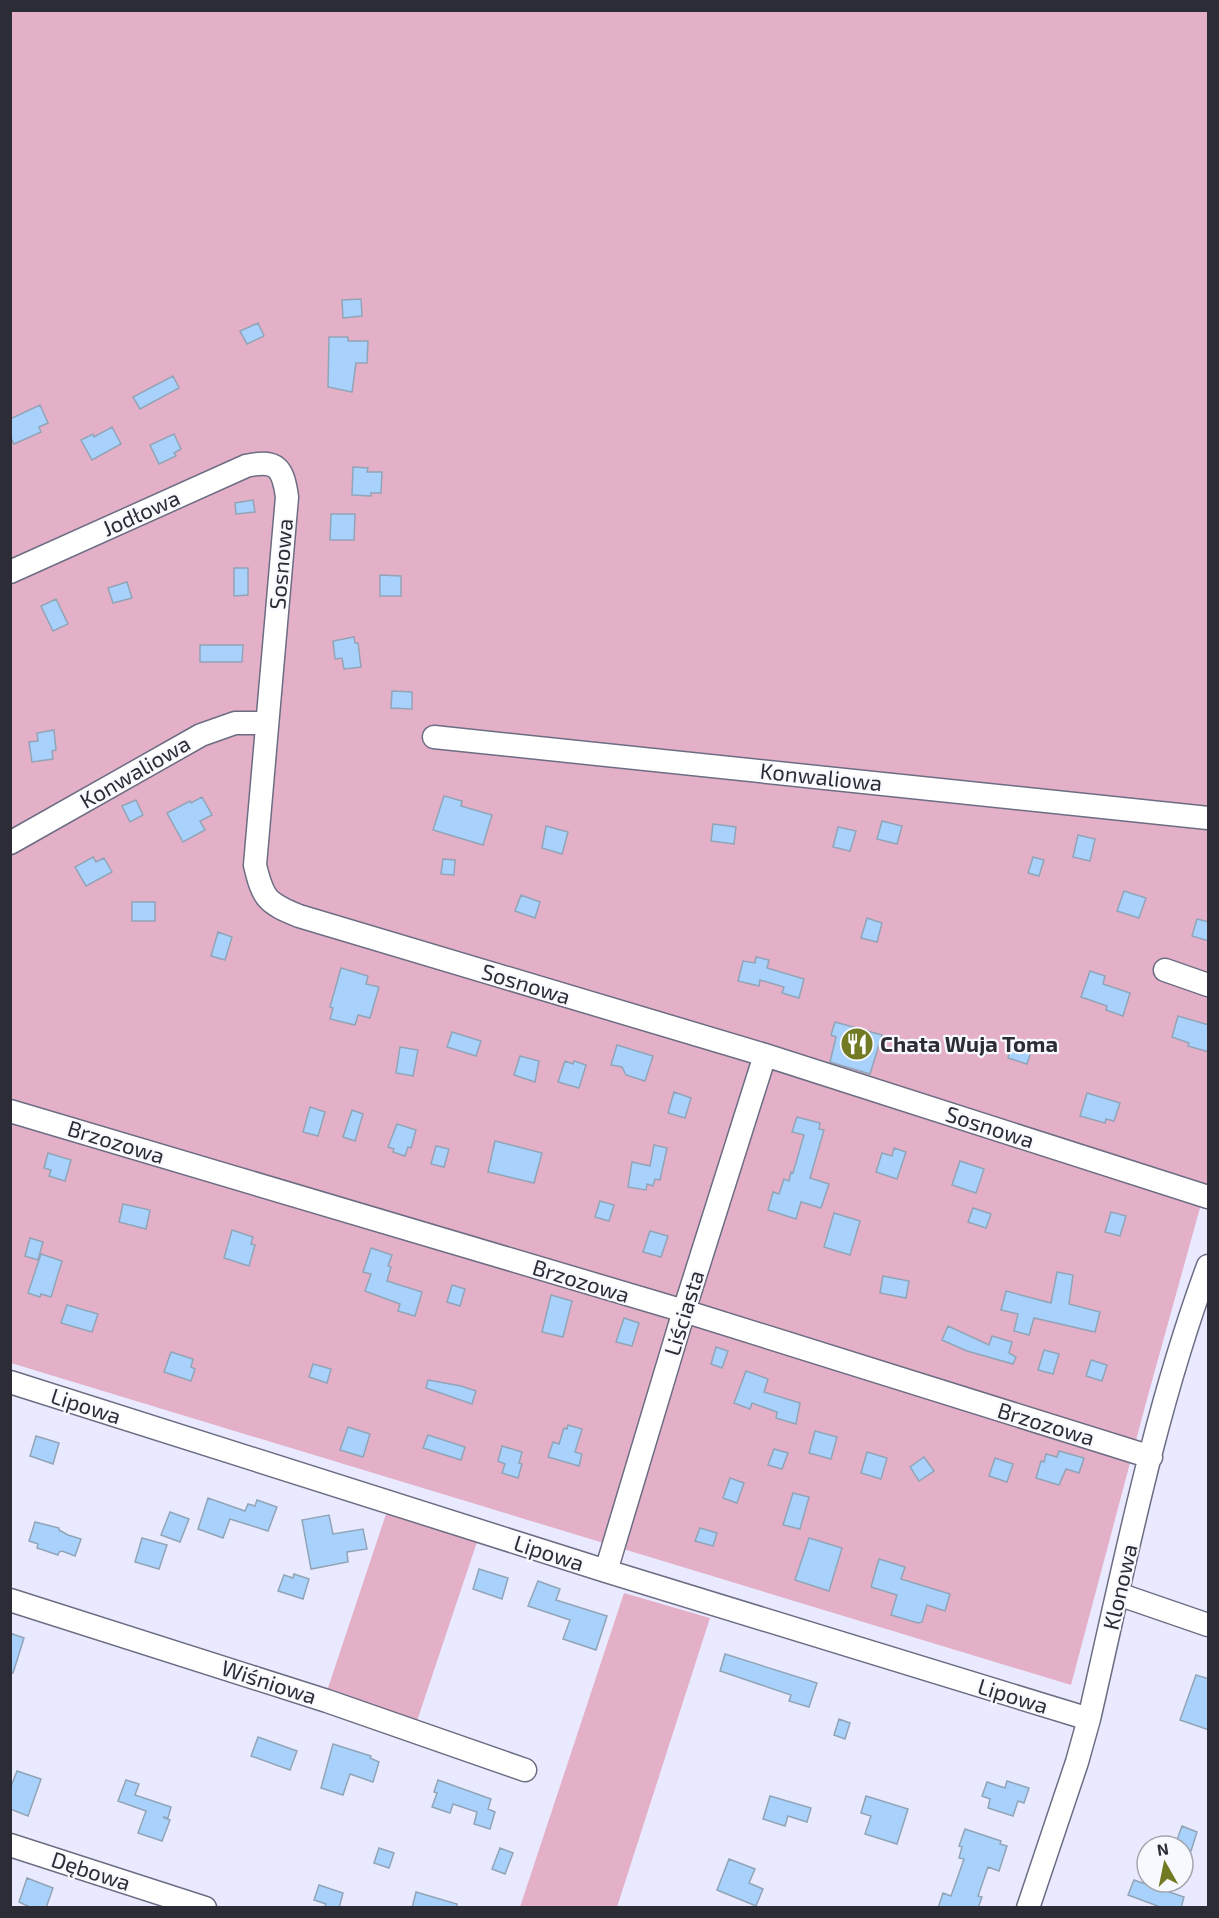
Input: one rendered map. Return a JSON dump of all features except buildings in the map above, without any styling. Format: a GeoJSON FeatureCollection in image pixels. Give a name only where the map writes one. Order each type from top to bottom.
{"type":"FeatureCollection","features":[{"type":"Feature","properties":{"kind":"street","name":"Jodłowa"},"geometry":{"type":"LineString","coordinates":[[10,572],[246,466],[262,463],[274,465]]}},
{"type":"Feature","properties":{"kind":"street","name":"Sosnowa"},"geometry":{"type":"LineString","coordinates":[[274,465],[284,476],[287,498],[255,865],[261,889],[274,906],[310,920],[765,1055],[1209,1197]]}},
{"type":"Feature","properties":{"kind":"street","name":"Konwaliowa"},"geometry":{"type":"LineString","coordinates":[[10,843],[201,735],[235,723],[266,723]]}},
{"type":"Feature","properties":{"kind":"street","name":"Konwaliowa"},"geometry":{"type":"LineString","coordinates":[[434,737],[1209,818]]}},
{"type":"Feature","properties":{"kind":"street"},"geometry":{"type":"LineString","coordinates":[[1165,970],[1209,985]]}},
{"type":"Feature","properties":{"kind":"street","name":"Liściasta"},"geometry":{"type":"LineString","coordinates":[[606,1571],[684,1311],[765,1055]]}},
{"type":"Feature","properties":{"kind":"street","name":"Brzozowa"},"geometry":{"type":"LineString","coordinates":[[10,1111],[684,1311],[1150,1457]]}},
{"type":"Feature","properties":{"kind":"street","name":"Klonowa"},"geometry":{"type":"LineString","coordinates":[[1028,1908],[1077,1762],[1169,1384],[1201,1310],[1209,1266]]}},
{"type":"Feature","properties":{"kind":"street","name":"Lipowa"},"geometry":{"type":"LineString","coordinates":[[10,1382],[606,1571],[1089,1719]]}},
{"type":"Feature","properties":{"kind":"street"},"geometry":{"type":"LineString","coordinates":[[1118,1594],[1209,1625]]}},
{"type":"Feature","properties":{"kind":"street","name":"Wiśniowa"},"geometry":{"type":"LineString","coordinates":[[10,1600],[327,1701],[525,1770]]}},
{"type":"Feature","properties":{"kind":"street","name":"Dębowa"},"geometry":{"type":"LineString","coordinates":[[10,1845],[205,1908]]}},
{"type":"Feature","properties":{"kind":"shaded area"},"geometry":{"type":"Polygon","coordinates":[[[10,11],[1208,11],[1208,1179],[1071,1685],[11,1363],[10,11]]]}},
{"type":"Feature","properties":{"kind":"shaded area"},"geometry":{"type":"Polygon","coordinates":[[[390,1508],[479,1536],[416,1724],[327,1691],[390,1508]]]}},
{"type":"Feature","properties":{"kind":"shaded area"},"geometry":{"type":"Polygon","coordinates":[[[624,1593],[710,1618],[617,1907],[520,1907],[624,1593]]]}},
{"type":"Feature","properties":{"kind":"place","name":"Chata Wuja Toma"},"geometry":{"type":"Point","coordinates":[857,1044]}}]}
